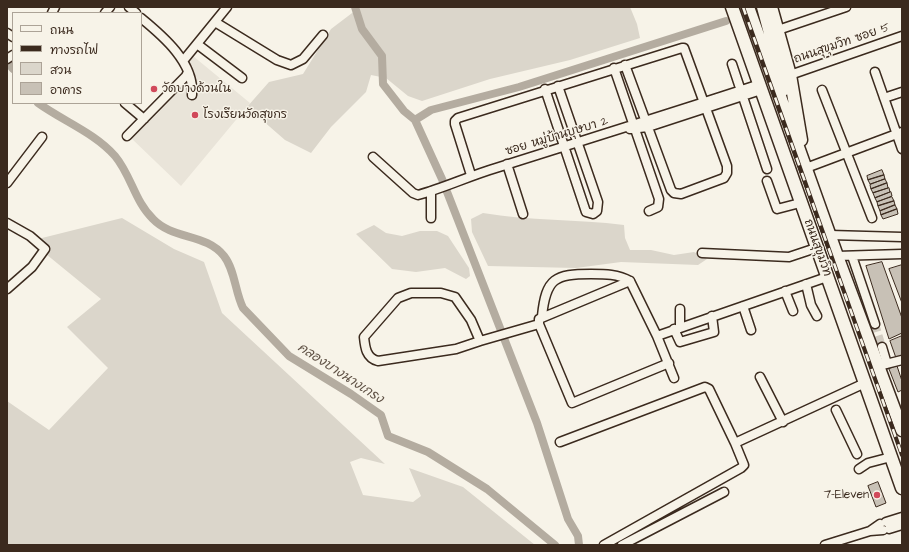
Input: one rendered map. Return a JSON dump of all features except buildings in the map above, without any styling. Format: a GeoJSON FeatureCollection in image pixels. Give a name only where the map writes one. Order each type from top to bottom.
{"type":"FeatureCollection","features":[{"type":"Feature","properties":{"kind":"highway","name":"ถนนสุขุมวิท"},"geometry":{"type":"LineString","coordinates":[[732,7],[902,488]]}},
{"type":"Feature","properties":{"kind":"highway","name":"ถนนสุขุมวิท"},"geometry":{"type":"LineString","coordinates":[[748,7],[837,256],[883,365],[902,430]]}},
{"type":"Feature","properties":{"kind":"highway"},"geometry":{"type":"LineString","coordinates":[[763,7],[804,164]]}},
{"type":"Feature","properties":{"kind":"highway"},"geometry":{"type":"LineString","coordinates":[[771,7],[790,75],[804,164]]}},
{"type":"Feature","properties":{"kind":"highway"},"geometry":{"type":"LineString","coordinates":[[800,203],[816,196]]}},
{"type":"Feature","properties":{"kind":"street"},"geometry":{"type":"LineString","coordinates":[[183,61],[226,7]]}},
{"type":"Feature","properties":{"kind":"street"},"geometry":{"type":"LineString","coordinates":[[778,30],[846,7]]}},
{"type":"Feature","properties":{"kind":"street"},"geometry":{"type":"LineString","coordinates":[[142,19],[171,46],[183,61],[193,85],[192,95]]}},
{"type":"Feature","properties":{"kind":"street"},"geometry":{"type":"LineString","coordinates":[[215,22],[277,60],[291,65],[303,59],[323,35]]}},
{"type":"Feature","properties":{"kind":"street","name":"ถนนสุขุมวิท ซอย 5"},"geometry":{"type":"LineString","coordinates":[[790,75],[902,36]]}},
{"type":"Feature","properties":{"kind":"street"},"geometry":{"type":"LineString","coordinates":[[197,44],[242,78]]}},
{"type":"Feature","properties":{"kind":"street"},"geometry":{"type":"LineString","coordinates":[[471,175],[455,121],[458,118],[546,89],[614,68],[684,48],[727,166],[727,173],[724,178],[681,194],[674,193],[671,190],[625,65]]}},
{"type":"Feature","properties":{"kind":"street"},"geometry":{"type":"LineString","coordinates":[[732,64],[767,169]]}},
{"type":"Feature","properties":{"kind":"street"},"geometry":{"type":"LineString","coordinates":[[614,68],[660,203],[658,207],[649,211]]}},
{"type":"Feature","properties":{"kind":"street"},"geometry":{"type":"LineString","coordinates":[[127,136],[186,76],[188,72]]}},
{"type":"Feature","properties":{"kind":"street"},"geometry":{"type":"LineString","coordinates":[[874,72],[899,133],[902,148]]}},
{"type":"Feature","properties":{"kind":"street"},"geometry":{"type":"LineString","coordinates":[[546,89],[586,212],[592,214],[597,211],[598,202],[558,86]]}},
{"type":"Feature","properties":{"kind":"street","name":"ซอย หมู่บ้านบุษบา 2"},"geometry":{"type":"LineString","coordinates":[[373,156],[413,194],[418,195],[435,190],[471,175],[578,142],[647,123],[761,87]]}},
{"type":"Feature","properties":{"kind":"street"},"geometry":{"type":"LineString","coordinates":[[822,90],[872,218]]}},
{"type":"Feature","properties":{"kind":"street"},"geometry":{"type":"LineString","coordinates":[[884,98],[902,92]]}},
{"type":"Feature","properties":{"kind":"street"},"geometry":{"type":"LineString","coordinates":[[126,104],[144,119]]}},
{"type":"Feature","properties":{"kind":"street"},"geometry":{"type":"LineString","coordinates":[[804,164],[847,153],[899,133]]}},
{"type":"Feature","properties":{"kind":"street"},"geometry":{"type":"LineString","coordinates":[[7,184],[42,137]]}},
{"type":"Feature","properties":{"kind":"street"},"geometry":{"type":"LineString","coordinates":[[507,164],[523,214]]}},
{"type":"Feature","properties":{"kind":"street"},"geometry":{"type":"LineString","coordinates":[[767,181],[777,209],[800,203]]}},
{"type":"Feature","properties":{"kind":"street"},"geometry":{"type":"LineString","coordinates":[[431,218],[435,190]]}},
{"type":"Feature","properties":{"kind":"street"},"geometry":{"type":"LineString","coordinates":[[7,223],[30,236],[45,249],[32,267],[7,289]]}},
{"type":"Feature","properties":{"kind":"street"},"geometry":{"type":"LineString","coordinates":[[830,235],[902,238]]}},
{"type":"Feature","properties":{"kind":"street"},"geometry":{"type":"LineString","coordinates":[[702,253],[789,257],[816,248]]}},
{"type":"Feature","properties":{"kind":"street"},"geometry":{"type":"LineString","coordinates":[[837,256],[902,254]]}},
{"type":"Feature","properties":{"kind":"street"},"geometry":{"type":"LineString","coordinates":[[852,256],[874,324]]}},
{"type":"Feature","properties":{"kind":"street"},"geometry":{"type":"LineString","coordinates":[[669,363],[572,403],[541,320],[544,297],[550,284],[560,277],[570,274],[609,274],[623,277],[630,281],[657,336],[669,363],[674,378]]}},
{"type":"Feature","properties":{"kind":"street"},"geometry":{"type":"LineString","coordinates":[[657,336],[827,277]]}},
{"type":"Feature","properties":{"kind":"street"},"geometry":{"type":"LineString","coordinates":[[480,341],[471,320],[455,297],[442,294],[424,293],[411,293],[398,298],[364,337],[366,351],[373,360],[378,361],[456,349],[508,333],[630,281]]}},
{"type":"Feature","properties":{"kind":"street"},"geometry":{"type":"LineString","coordinates":[[806,284],[810,301],[817,316]]}},
{"type":"Feature","properties":{"kind":"street"},"geometry":{"type":"LineString","coordinates":[[785,291],[793,311]]}},
{"type":"Feature","properties":{"kind":"street"},"geometry":{"type":"LineString","coordinates":[[744,306],[751,330]]}},
{"type":"Feature","properties":{"kind":"street"},"geometry":{"type":"LineString","coordinates":[[680,309],[677,328],[680,342],[714,332],[712,316]]}},
{"type":"Feature","properties":{"kind":"street"},"geometry":{"type":"LineString","coordinates":[[882,347],[883,365],[902,360]]}},
{"type":"Feature","properties":{"kind":"street"},"geometry":{"type":"LineString","coordinates":[[760,377],[783,422]]}},
{"type":"Feature","properties":{"kind":"street"},"geometry":{"type":"LineString","coordinates":[[734,443],[783,422],[833,405],[865,383]]}},
{"type":"Feature","properties":{"kind":"street"},"geometry":{"type":"LineString","coordinates":[[560,442],[705,387],[709,389],[743,461],[744,465],[742,468],[604,545]]}},
{"type":"Feature","properties":{"kind":"street"},"geometry":{"type":"LineString","coordinates":[[833,405],[857,454]]}},
{"type":"Feature","properties":{"kind":"street"},"geometry":{"type":"LineString","coordinates":[[859,470],[868,463],[891,457]]}},
{"type":"Feature","properties":{"kind":"street"},"geometry":{"type":"LineString","coordinates":[[622,545],[724,492]]}},
{"type":"Feature","properties":{"kind":"street"},"geometry":{"type":"LineString","coordinates":[[825,545],[885,526],[902,518]]}},
{"type":"Feature","properties":{"kind":"street"},"geometry":{"type":"LineString","coordinates":[[885,526],[902,525]]}},
{"type":"Feature","properties":{"kind":"shaded area","name":"โรงเรียนวัดสุขกร"},"geometry":{"type":"Polygon","coordinates":[[[193,56],[250,103],[181,186],[130,137],[187,78],[187,64],[193,56]]]}},
{"type":"Feature","properties":{"kind":"green space"},"geometry":{"type":"Polygon","coordinates":[[[360,7],[630,7],[637,24],[640,38],[570,60],[490,79],[422,101],[408,96],[386,78],[371,75],[366,92],[331,127],[311,153],[285,140],[247,107],[269,82],[303,74],[331,29],[360,7]]]}},
{"type":"Feature","properties":{"kind":"green space"},"geometry":{"type":"Polygon","coordinates":[[[483,213],[500,216],[624,225],[625,238],[630,250],[651,250],[674,255],[694,252],[707,259],[698,265],[621,262],[576,268],[488,266],[472,232],[471,219],[483,213]]]}},
{"type":"Feature","properties":{"kind":"green space"},"geometry":{"type":"Polygon","coordinates":[[[122,218],[174,249],[204,262],[222,313],[385,464],[361,458],[350,462],[363,495],[413,502],[421,496],[409,468],[463,487],[535,545],[7,545],[7,401],[49,430],[108,368],[67,327],[101,299],[30,241],[122,218]]]}},
{"type":"Feature","properties":{"kind":"green space"},"geometry":{"type":"Polygon","coordinates":[[[374,225],[386,233],[402,236],[420,231],[437,231],[448,236],[469,268],[470,276],[466,279],[445,268],[416,272],[392,269],[356,234],[374,225]]]}},
{"type":"Feature","properties":{"kind":"waterway"},"geometry":{"type":"LineString","coordinates":[[355,7],[362,29],[382,56],[383,84],[404,111],[415,120],[442,179],[537,423],[568,519],[578,536],[579,545]]}},
{"type":"Feature","properties":{"kind":"waterway"},"geometry":{"type":"LineString","coordinates":[[415,120],[431,110],[519,87],[726,21]]}},
{"type":"Feature","properties":{"kind":"waterway","name":"คลองบางนางเกรง"},"geometry":{"type":"LineString","coordinates":[[7,62],[12,68]]}},
{"type":"Feature","properties":{"kind":"waterway","name":"คลองบางนางเกรง"},"geometry":{"type":"LineString","coordinates":[[39,104],[88,134],[115,156],[125,171],[142,205],[153,219],[161,226],[208,243],[224,256],[233,274],[243,308],[289,356],[351,394],[381,415],[388,436],[428,452],[487,489],[555,545]]}},
{"type":"Feature","properties":{"kind":"tunnel"},"geometry":{"type":"LineString","coordinates":[[875,324],[882,347]]}},
{"type":"Feature","properties":{"kind":"railway"},"geometry":{"type":"LineString","coordinates":[[743,7],[902,455]]}},
{"type":"Feature","properties":{"kind":"place","name":"วัดบางด้วนใน"},"geometry":{"type":"Point","coordinates":[154,89]}},
{"type":"Feature","properties":{"kind":"place","name":"โรงเรียนวัดสุขกร"},"geometry":{"type":"Point","coordinates":[195,115]}},
{"type":"Feature","properties":{"kind":"place","name":"7-Eleven"},"geometry":{"type":"Point","coordinates":[877,495]}}]}
